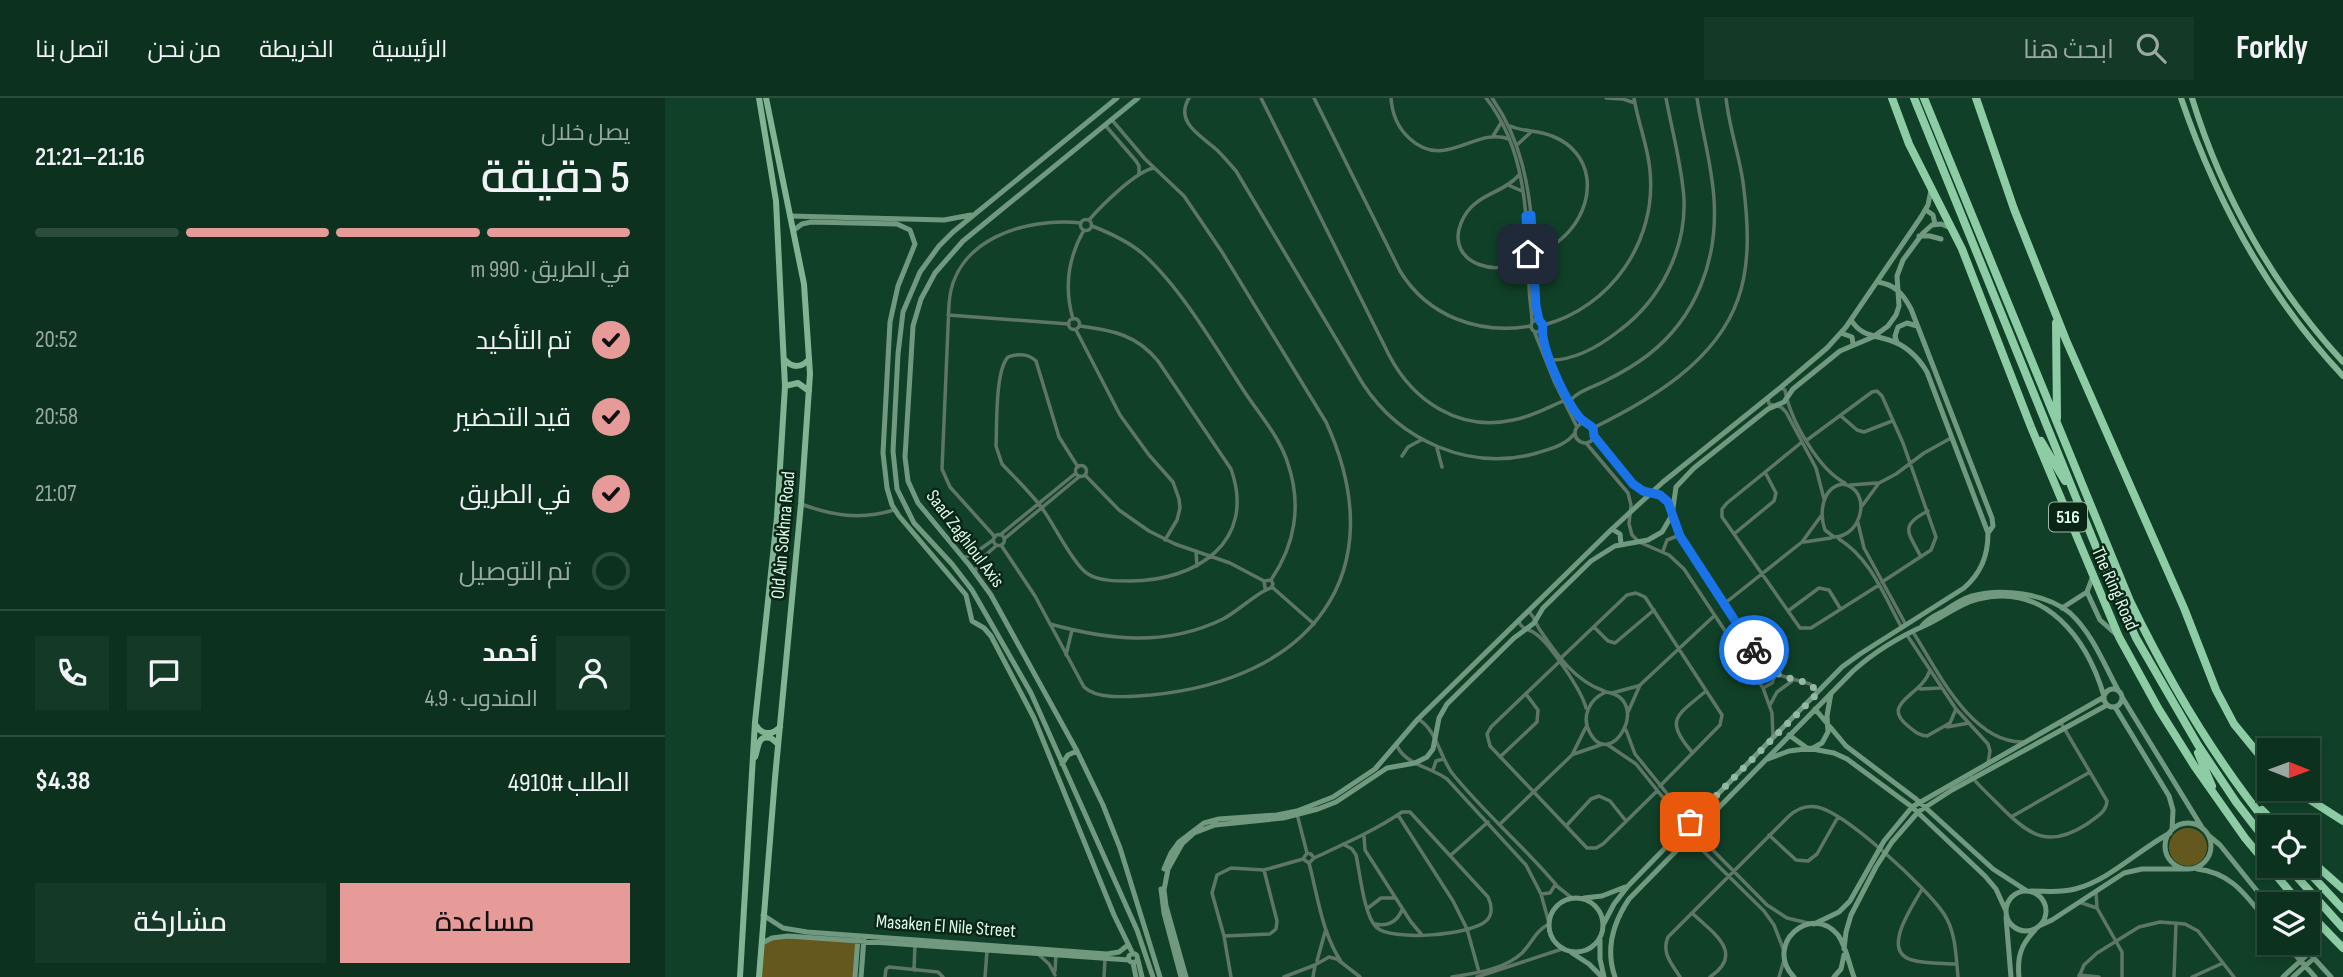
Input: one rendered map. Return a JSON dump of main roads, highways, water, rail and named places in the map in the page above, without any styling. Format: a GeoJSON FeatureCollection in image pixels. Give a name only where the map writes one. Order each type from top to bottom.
{"type":"FeatureCollection","features":[{"type":"Feature","properties":{"kind":"highway","name":"The Ring Road"},"geometry":{"type":"LineString","coordinates":[[1892,98],[1909,144],[1962,249],[2031,428],[2119,637],[2158,708],[2219,803],[2290,892]]}},
{"type":"Feature","properties":{"kind":"highway","name":"The Ring Road"},"geometry":{"type":"LineString","coordinates":[[1914,98],[2074,494],[2136,638],[2189,731],[2226,788],[2257,829]]}},
{"type":"Feature","properties":{"kind":"highway","name":"The Ring Road"},"geometry":{"type":"LineString","coordinates":[[1924,98],[2109,555],[2152,646],[2200,732],[2261,815]]}},
{"type":"Feature","properties":{"kind":"highway"},"geometry":{"type":"LineString","coordinates":[[1976,98],[2014,209],[2054,311],[2184,608],[2216,690],[2234,724],[2257,752]]}},
{"type":"Feature","properties":{"kind":"highway"},"geometry":{"type":"LineString","coordinates":[[2054,311],[2057,336],[2055,384],[2058,428]]}},
{"type":"Feature","properties":{"kind":"highway","name":"516"},"geometry":{"type":"LineString","coordinates":[[2031,428],[2074,494]]}},
{"type":"Feature","properties":{"kind":"highway","name":"516"},"geometry":{"type":"LineString","coordinates":[[2189,731],[2219,803]]}},
{"type":"Feature","properties":{"kind":"highway","name":"516"},"geometry":{"type":"LineString","coordinates":[[2248,799],[2266,815]]}},
{"type":"Feature","properties":{"kind":"highway"},"geometry":{"type":"LineString","coordinates":[[2313,802],[2343,821]]}},
{"type":"Feature","properties":{"kind":"highway"},"geometry":{"type":"LineString","coordinates":[[2320,869],[2343,889]]}},
{"type":"Feature","properties":{"kind":"highway"},"geometry":{"type":"LineString","coordinates":[[2298,878],[2343,928]]}},
{"type":"Feature","properties":{"kind":"highway"},"geometry":{"type":"LineString","coordinates":[[2314,878],[2343,909]]}},
{"type":"Feature","properties":{"kind":"highway"},"geometry":{"type":"LineString","coordinates":[[2320,924],[2343,948]]}},
{"type":"Feature","properties":{"kind":"main road","name":"Old Ain Sokhna Road"},"geometry":{"type":"LineString","coordinates":[[740,977],[752,761],[775,531],[785,386],[776,201],[759,98]]}},
{"type":"Feature","properties":{"kind":"main road","name":"Old Ain Sokhna Road"},"geometry":{"type":"LineString","coordinates":[[759,977],[809,391],[804,284],[766,98]]}},
{"type":"Feature","properties":{"kind":"main road"},"geometry":{"type":"LineString","coordinates":[[2181,98],[2212,178],[2249,251],[2300,326],[2343,376]]}},
{"type":"Feature","properties":{"kind":"main road"},"geometry":{"type":"LineString","coordinates":[[2192,98],[2217,167],[2252,237],[2295,304],[2343,362]]}},
{"type":"Feature","properties":{"kind":"main road"},"geometry":{"type":"LineString","coordinates":[[785,360],[797,366],[809,359]]}},
{"type":"Feature","properties":{"kind":"main road"},"geometry":{"type":"LineString","coordinates":[[785,386],[798,383],[809,391]]}},
{"type":"Feature","properties":{"kind":"main road"},"geometry":{"type":"LineString","coordinates":[[755,722],[758,729],[767,733],[780,727]]}},
{"type":"Feature","properties":{"kind":"main road"},"geometry":{"type":"LineString","coordinates":[[752,761],[760,739],[769,737],[778,744]]}}]}
